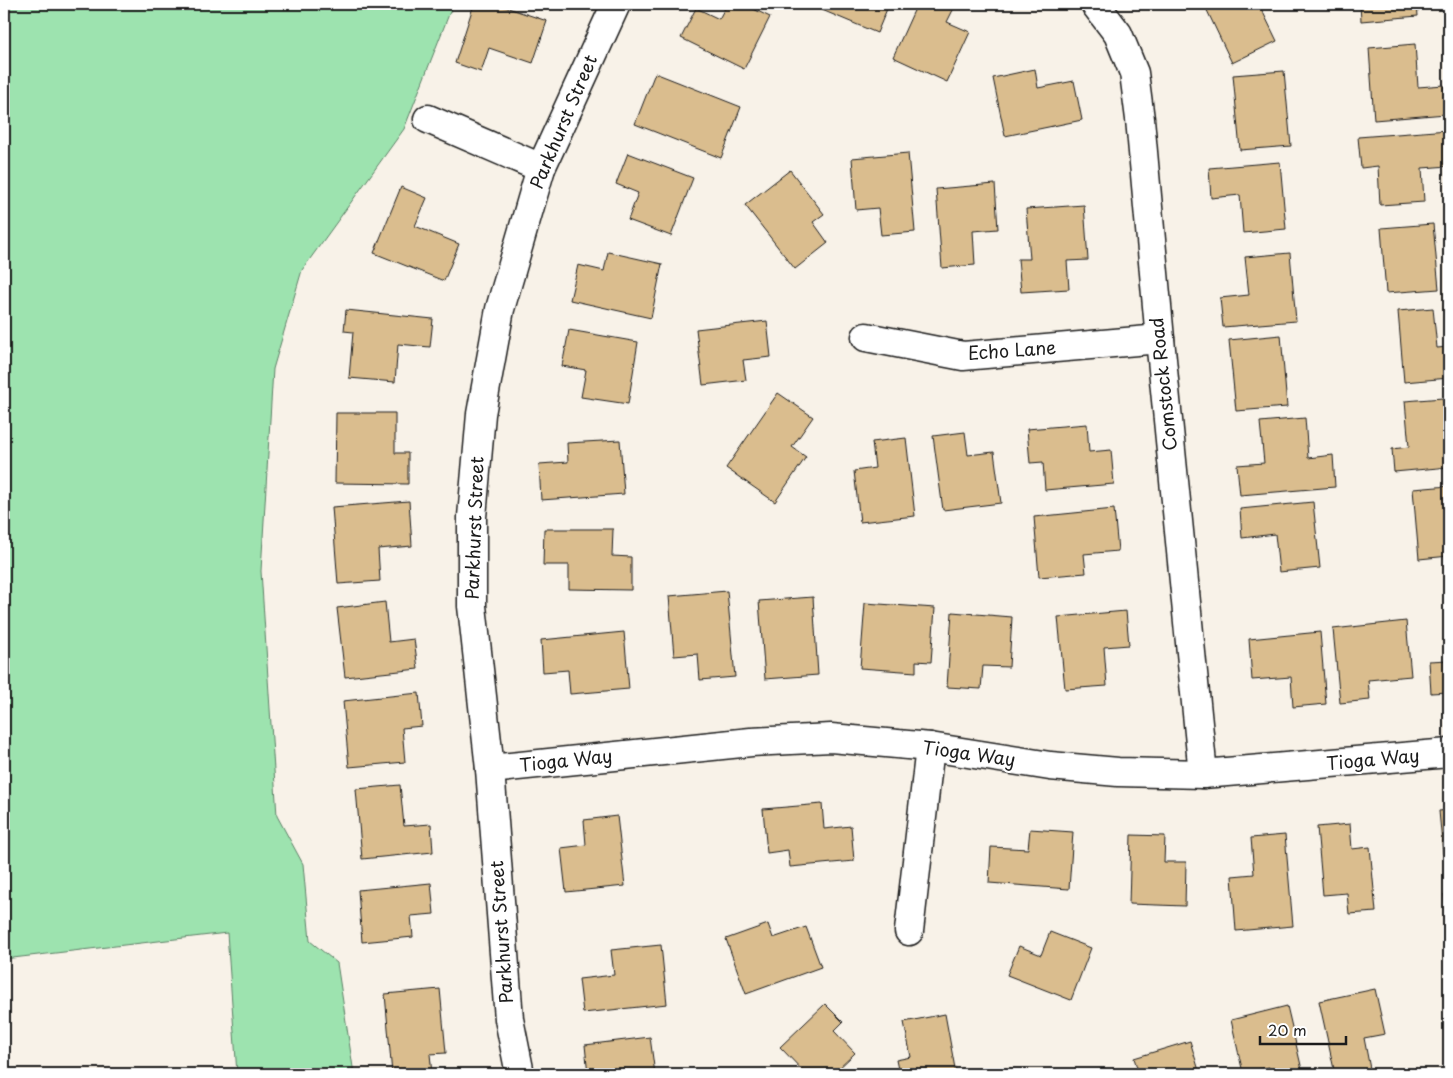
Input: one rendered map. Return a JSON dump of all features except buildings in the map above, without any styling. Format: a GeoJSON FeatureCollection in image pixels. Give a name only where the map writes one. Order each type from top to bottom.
{"type":"FeatureCollection","features":[{"type":"Feature","properties":{"kind":"street","name":"Parkhurst Street"},"geometry":{"type":"LineString","coordinates":[[520,1074],[509,1019],[490,769],[472,606],[472,517],[481,414],[500,308],[541,168],[616,4]]}},
{"type":"Feature","properties":{"kind":"street","name":"Comstock Road"},"geometry":{"type":"LineString","coordinates":[[1096,4],[1118,34],[1134,74],[1140,119],[1203,774]]}},
{"type":"Feature","properties":{"kind":"street"},"geometry":{"type":"LineString","coordinates":[[428,119],[541,168]]}},
{"type":"Feature","properties":{"kind":"street","name":"Echo Lane"},"geometry":{"type":"LineString","coordinates":[[866,337],[963,356],[1160,339]]}},
{"type":"Feature","properties":{"kind":"street","name":"Tioga Way"},"geometry":{"type":"LineString","coordinates":[[490,769],[751,742],[831,738],[930,747],[1050,766],[1118,772],[1203,774],[1449,753]]}},
{"type":"Feature","properties":{"kind":"street"},"geometry":{"type":"LineString","coordinates":[[909,930],[930,747]]}},
{"type":"Feature","properties":{"kind":"green space"},"geometry":{"type":"Polygon","coordinates":[[[4,4],[453,4],[404,129],[302,270],[273,369],[261,571],[277,816],[303,864],[310,941],[337,963],[354,1074],[237,1074],[227,933],[4,959],[4,4]]]}}]}
